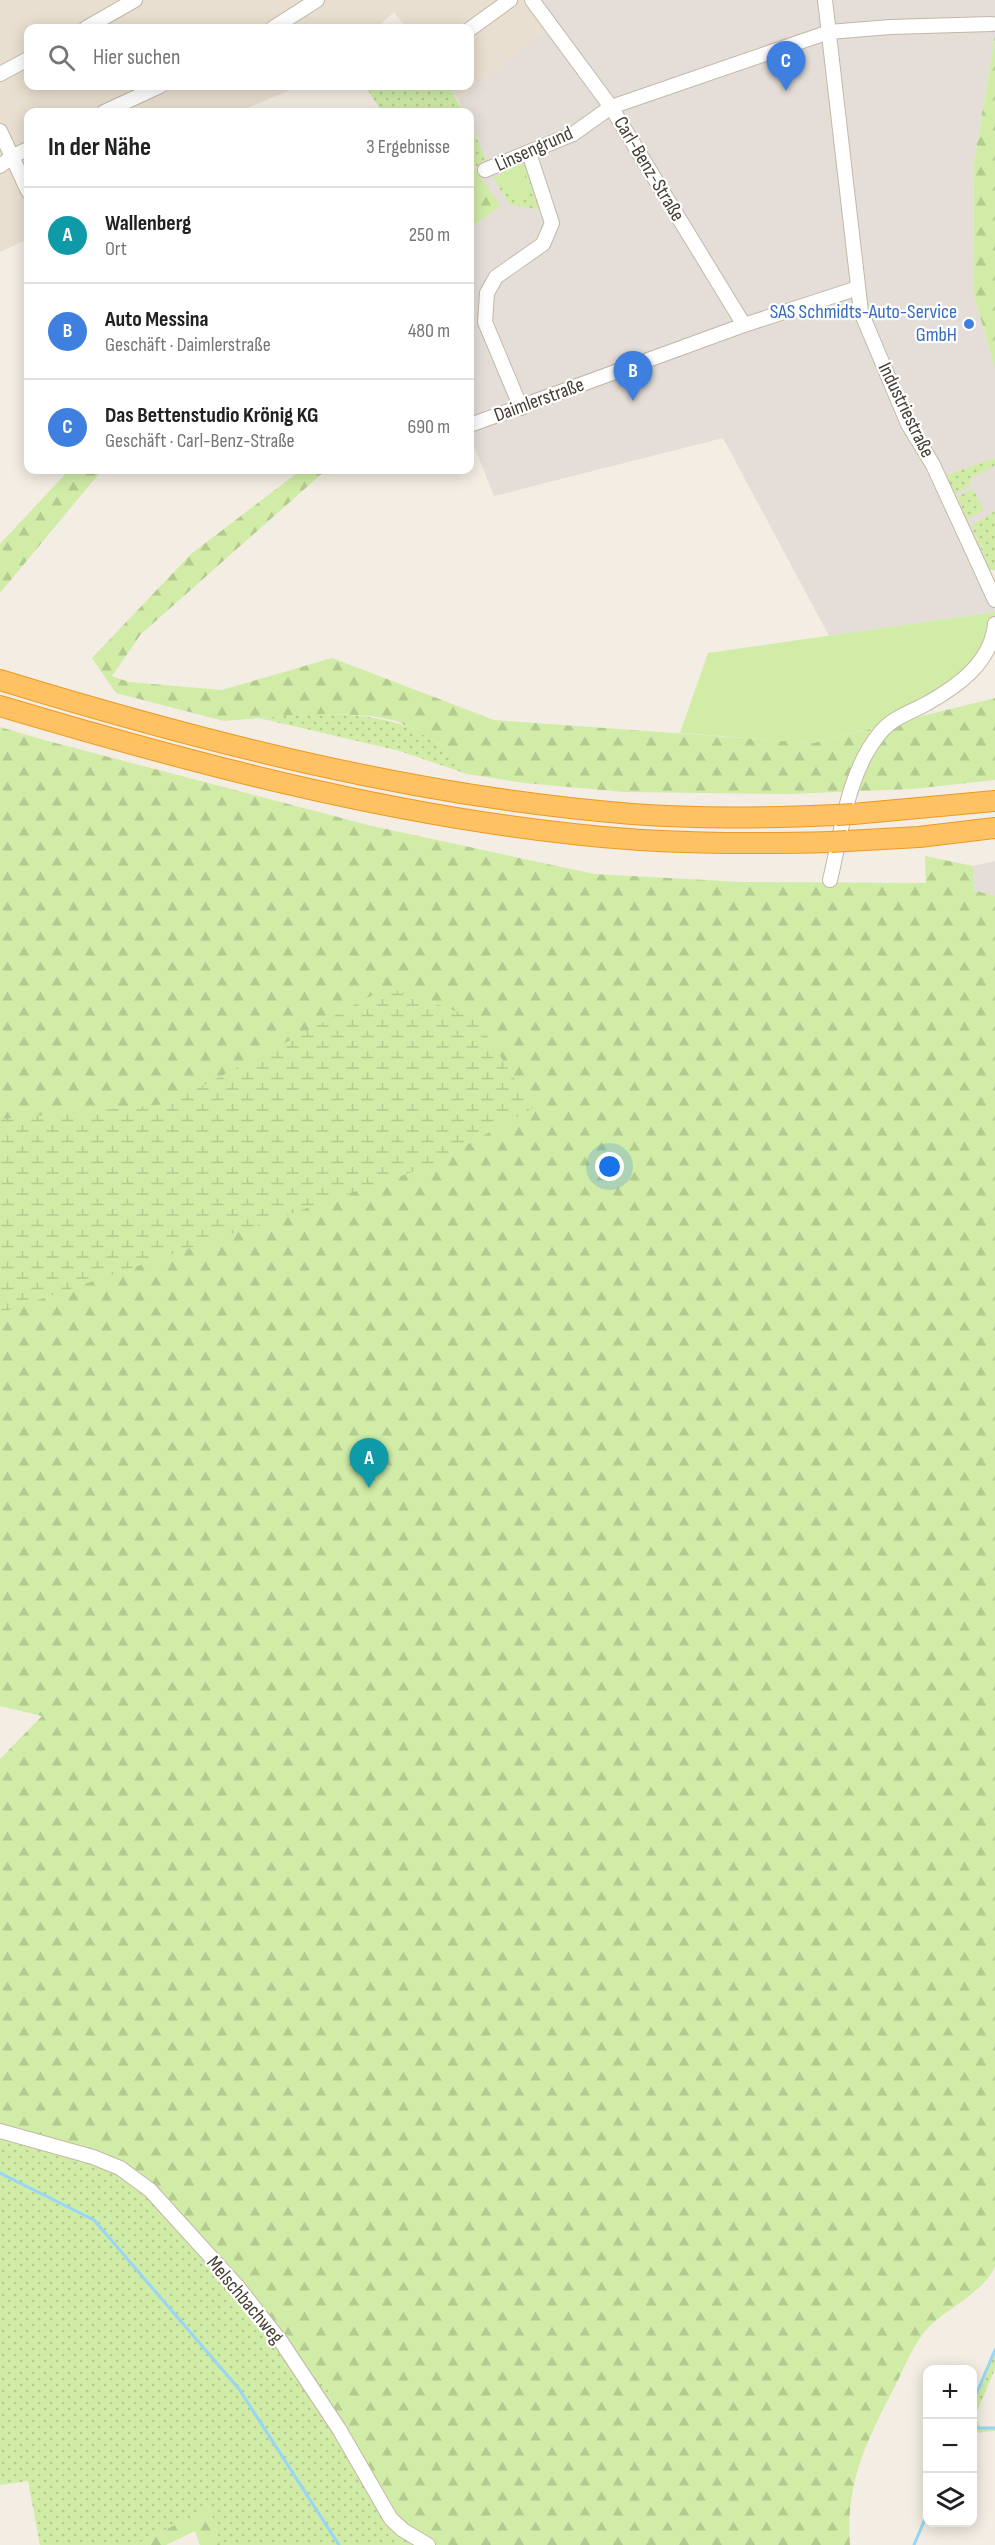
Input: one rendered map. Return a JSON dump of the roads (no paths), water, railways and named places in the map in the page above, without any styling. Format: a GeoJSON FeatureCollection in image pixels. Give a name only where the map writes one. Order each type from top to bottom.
{"type":"FeatureCollection","features":[{"type":"Feature","properties":{"kind":"highway"},"geometry":{"type":"LineString","coordinates":[[0,680],[166,727],[333,769],[473,796],[634,814],[756,817],[844,815],[995,801]]}},
{"type":"Feature","properties":{"kind":"highway"},"geometry":{"type":"LineString","coordinates":[[0,706],[218,768],[328,794],[464,820],[574,835],[686,842],[839,842],[919,837],[995,828]]}},
{"type":"Feature","properties":{"kind":"street"},"geometry":{"type":"LineString","coordinates":[[93,24],[135,0]]}},
{"type":"Feature","properties":{"kind":"street"},"geometry":{"type":"LineString","coordinates":[[279,24],[317,0]]}},
{"type":"Feature","properties":{"kind":"street"},"geometry":{"type":"LineString","coordinates":[[474,26],[510,0]]}},
{"type":"Feature","properties":{"kind":"street"},"geometry":{"type":"LineString","coordinates":[[532,0],[611,107]]}},
{"type":"Feature","properties":{"kind":"street","name":"Industriestraße"},"geometry":{"type":"LineString","coordinates":[[825,0],[861,312],[908,424],[933,465],[995,600]]}},
{"type":"Feature","properties":{"kind":"street"},"geometry":{"type":"LineString","coordinates":[[829,32],[890,27],[992,24]]}},
{"type":"Feature","properties":{"kind":"street","name":"Carl-Benz-Straße"},"geometry":{"type":"LineString","coordinates":[[744,325],[611,107],[829,32]]}},
{"type":"Feature","properties":{"kind":"street"},"geometry":{"type":"LineString","coordinates":[[0,74],[24,61]]}},
{"type":"Feature","properties":{"kind":"street"},"geometry":{"type":"LineString","coordinates":[[113,108],[151,90]]}},
{"type":"Feature","properties":{"kind":"street","name":"Linsengrund"},"geometry":{"type":"LineString","coordinates":[[485,170],[573,134],[611,107]]}},
{"type":"Feature","properties":{"kind":"street"},"geometry":{"type":"LineString","coordinates":[[0,131],[24,182]]}},
{"type":"Feature","properties":{"kind":"street"},"geometry":{"type":"LineString","coordinates":[[0,166],[24,150]]}},
{"type":"Feature","properties":{"kind":"street"},"geometry":{"type":"LineString","coordinates":[[521,408],[485,322],[487,293],[496,277],[543,244],[550,231],[552,223],[529,153]]}},
{"type":"Feature","properties":{"kind":"street"},"geometry":{"type":"LineString","coordinates":[[744,325],[858,288]]}},
{"type":"Feature","properties":{"kind":"street","name":"Daimlerstraße"},"geometry":{"type":"LineString","coordinates":[[474,425],[744,325]]}},
{"type":"Feature","properties":{"kind":"street"},"geometry":{"type":"LineString","coordinates":[[830,880],[854,780],[868,750],[881,732],[897,717],[948,690],[980,664],[988,650],[995,624]]}},
{"type":"Feature","properties":{"kind":"street","name":"Melschbachweg"},"geometry":{"type":"LineString","coordinates":[[0,2131],[93,2157],[120,2168],[150,2190],[238,2287],[282,2343],[339,2429],[391,2519],[403,2530],[428,2545]]}},
{"type":"Feature","properties":{"kind":"waterway"},"geometry":{"type":"LineString","coordinates":[[0,2173],[94,2220],[239,2389],[339,2545]]}},
{"type":"Feature","properties":{"kind":"waterway"},"geometry":{"type":"LineString","coordinates":[[977,2392],[995,2350]]}},
{"type":"Feature","properties":{"kind":"waterway"},"geometry":{"type":"LineString","coordinates":[[977,2428],[995,2428]]}},
{"type":"Feature","properties":{"kind":"waterway"},"geometry":{"type":"LineString","coordinates":[[914,2545],[923,2524]]}},
{"type":"Feature","properties":{"kind":"place","name":"Das Bettenstudio Krönig KG"},"geometry":{"type":"Point","coordinates":[786,91]}},
{"type":"Feature","properties":{"kind":"place","name":"SAS Schmidts-Auto-Service GmbH"},"geometry":{"type":"Point","coordinates":[969,324]}},
{"type":"Feature","properties":{"kind":"place","name":"Auto Messina"},"geometry":{"type":"Point","coordinates":[633,401]}},
{"type":"Feature","properties":{"kind":"place","name":"Wallenberg"},"geometry":{"type":"Point","coordinates":[369,1488]}}]}
